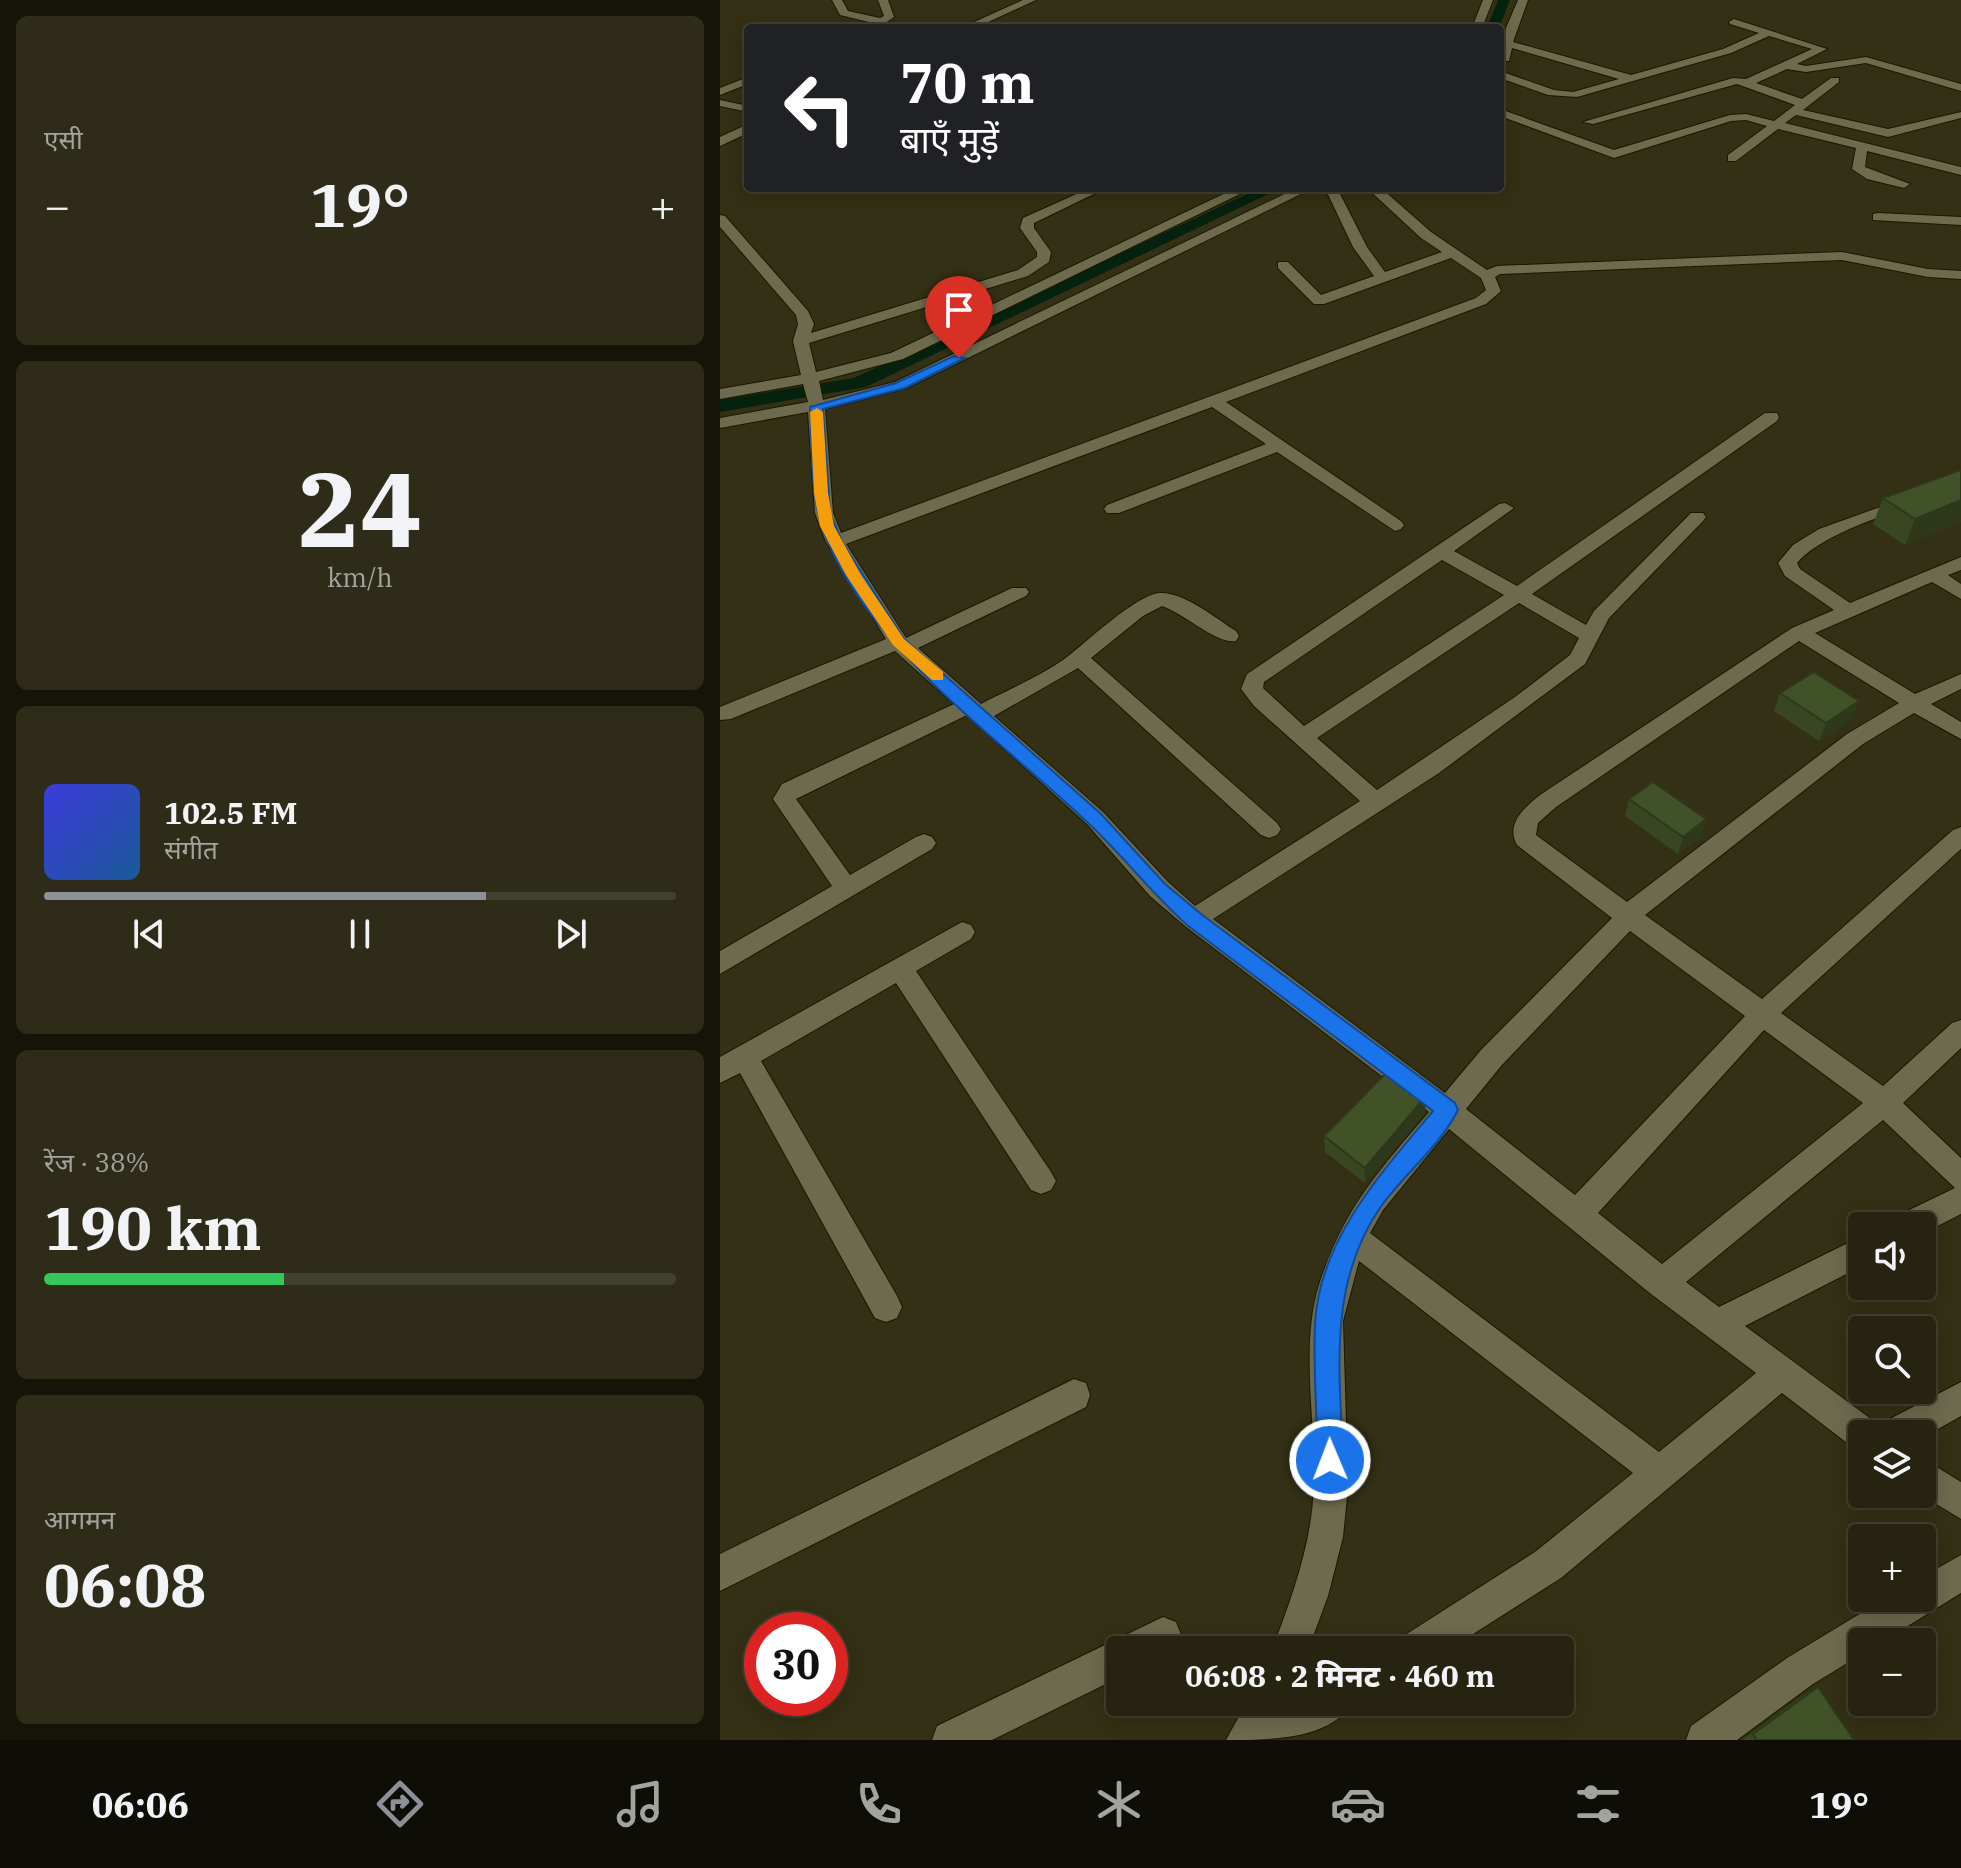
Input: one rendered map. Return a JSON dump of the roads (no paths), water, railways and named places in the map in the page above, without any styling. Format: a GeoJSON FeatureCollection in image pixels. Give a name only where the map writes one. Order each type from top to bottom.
{"type":"FeatureCollection","features":[{"type":"Feature","properties":{"kind":"street"},"geometry":{"type":"LineString","coordinates":[[837,0],[844,13],[870,24]]}},
{"type":"Feature","properties":{"kind":"street"},"geometry":{"type":"LineString","coordinates":[[877,24],[890,13],[883,0]]}},
{"type":"Feature","properties":{"kind":"street"},"geometry":{"type":"LineString","coordinates":[[975,24],[1031,0]]}},
{"type":"Feature","properties":{"kind":"street"},"geometry":{"type":"LineString","coordinates":[[1479,24],[1488,0]]}},
{"type":"Feature","properties":{"kind":"street"},"geometry":{"type":"LineString","coordinates":[[1504,58],[1523,0]]}},
{"type":"Feature","properties":{"kind":"street"},"geometry":{"type":"LineString","coordinates":[[1589,122],[1742,81],[1788,66],[1822,49],[1734,22]]}},
{"type":"Feature","properties":{"kind":"street"},"geometry":{"type":"LineString","coordinates":[[1504,74],[1568,95],[1689,63],[1727,51],[1769,32]]}},
{"type":"Feature","properties":{"kind":"street"},"geometry":{"type":"LineString","coordinates":[[1508,44],[1632,79]]}},
{"type":"Feature","properties":{"kind":"street"},"geometry":{"type":"LineString","coordinates":[[1788,66],[1806,69],[1866,60],[1961,88]]}},
{"type":"Feature","properties":{"kind":"street"},"geometry":{"type":"LineString","coordinates":[[1689,63],[1742,81],[1799,107],[1888,133],[1961,115]]}},
{"type":"Feature","properties":{"kind":"street"},"geometry":{"type":"LineString","coordinates":[[1732,158],[1835,80]]}},
{"type":"Feature","properties":{"kind":"street"},"geometry":{"type":"LineString","coordinates":[[720,92],[744,82]]}},
{"type":"Feature","properties":{"kind":"street"},"geometry":{"type":"LineString","coordinates":[[720,103],[744,108]]}},
{"type":"Feature","properties":{"kind":"street"},"geometry":{"type":"LineString","coordinates":[[1504,113],[1614,154],[1738,117],[1961,171]]}},
{"type":"Feature","properties":{"kind":"street"},"geometry":{"type":"LineString","coordinates":[[720,142],[744,130]]}},
{"type":"Feature","properties":{"kind":"street"},"geometry":{"type":"LineString","coordinates":[[1862,147],[1858,169],[1871,176],[1904,184]]}},
{"type":"Feature","properties":{"kind":"street"},"geometry":{"type":"LineString","coordinates":[[801,341],[1023,273],[1044,259],[1044,252],[1027,228],[1028,221],[1091,192]]}},
{"type":"Feature","properties":{"kind":"street"},"geometry":{"type":"LineString","coordinates":[[720,394],[810,381],[917,348],[1238,192]]}},
{"type":"Feature","properties":{"kind":"street"},"geometry":{"type":"LineString","coordinates":[[720,423],[869,395],[921,376],[1299,192]]}},
{"type":"Feature","properties":{"kind":"street"},"geometry":{"type":"LineString","coordinates":[[1333,192],[1360,247],[1383,279]]}},
{"type":"Feature","properties":{"kind":"street"},"geometry":{"type":"LineString","coordinates":[[835,542],[1481,301],[1494,291],[1487,276],[1426,235],[1378,192]]}},
{"type":"Feature","properties":{"kind":"street"},"geometry":{"type":"LineString","coordinates":[[1878,217],[1961,221]]}},
{"type":"Feature","properties":{"kind":"street"},"geometry":{"type":"LineString","coordinates":[[720,219],[803,314],[806,324],[801,341],[816,405],[821,493],[827,526],[901,644],[1095,818],[1159,889],[1194,919],[1447,1110],[1662,1283],[1848,1423]]}},
{"type":"Feature","properties":{"kind":"street"},"geometry":{"type":"LineString","coordinates":[[1283,265],[1319,301],[1453,253]]}},
{"type":"Feature","properties":{"kind":"street"},"geometry":{"type":"LineString","coordinates":[[1487,276],[1497,270],[1842,256],[1928,273],[1961,275]]}},
{"type":"Feature","properties":{"kind":"street"},"geometry":{"type":"LineString","coordinates":[[1214,401],[1395,525]]}},
{"type":"Feature","properties":{"kind":"street"},"geometry":{"type":"LineString","coordinates":[[1303,737],[1518,595],[1771,417]]}},
{"type":"Feature","properties":{"kind":"street"},"geometry":{"type":"LineString","coordinates":[[1113,509],[1279,445]]}},
{"type":"Feature","properties":{"kind":"street"},"geometry":{"type":"LineString","coordinates":[[1847,610],[1792,572],[1787,563],[1794,553],[1804,543],[1826,533],[1961,483]]}},
{"type":"Feature","properties":{"kind":"street"},"geometry":{"type":"LineString","coordinates":[[1377,803],[1262,701],[1252,689],[1254,679],[1439,550],[1505,508]]}},
{"type":"Feature","properties":{"kind":"street"},"geometry":{"type":"LineString","coordinates":[[1194,919],[1377,803],[1523,702],[1578,659],[1601,615],[1697,517]]}},
{"type":"Feature","properties":{"kind":"street"},"geometry":{"type":"LineString","coordinates":[[1439,550],[1589,635]]}},
{"type":"Feature","properties":{"kind":"street"},"geometry":{"type":"LineString","coordinates":[[1961,563],[1799,632],[1529,816],[1524,828],[1525,839],[1884,1103],[1961,1177]]}},
{"type":"Feature","properties":{"kind":"street"},"geometry":{"type":"LineString","coordinates":[[1933,574],[1961,593]]}},
{"type":"Feature","properties":{"kind":"street"},"geometry":{"type":"LineString","coordinates":[[723,714],[901,644],[1019,592]]}},
{"type":"Feature","properties":{"kind":"street"},"geometry":{"type":"LineString","coordinates":[[847,889],[784,799],[790,790],[975,709],[1079,658],[1136,612],[1161,599],[1187,608],[1229,636]]}},
{"type":"Feature","properties":{"kind":"street"},"geometry":{"type":"LineString","coordinates":[[1799,632],[1961,732]]}},
{"type":"Feature","properties":{"kind":"street"},"geometry":{"type":"LineString","coordinates":[[1079,658],[1269,829]]}},
{"type":"Feature","properties":{"kind":"street"},"geometry":{"type":"LineString","coordinates":[[1295,1636],[1326,1537],[1331,1487],[1327,1321],[1334,1287],[1352,1237],[1391,1175],[1491,1058],[1629,917],[1674,876],[1831,757],[1915,703],[1961,681]]}},
{"type":"Feature","properties":{"kind":"street"},"geometry":{"type":"LineString","coordinates":[[1577,1214],[1762,1015],[1894,893],[1961,836]]}},
{"type":"Feature","properties":{"kind":"street"},"geometry":{"type":"LineString","coordinates":[[720,964],[924,843]]}},
{"type":"Feature","properties":{"kind":"street"},"geometry":{"type":"LineString","coordinates":[[886,1307],[732,1064],[962,932]]}},
{"type":"Feature","properties":{"kind":"street"},"geometry":{"type":"LineString","coordinates":[[900,968],[1041,1181]]}},
{"type":"Feature","properties":{"kind":"street"},"geometry":{"type":"LineString","coordinates":[[1662,1283],[1884,1103],[1961,1031]]}},
{"type":"Feature","properties":{"kind":"street"},"geometry":{"type":"LineString","coordinates":[[1935,1212],[1961,1199]]}},
{"type":"Feature","properties":{"kind":"street"},"geometry":{"type":"LineString","coordinates":[[1352,1237],[1661,1474]]}},
{"type":"Feature","properties":{"kind":"street"},"geometry":{"type":"LineString","coordinates":[[1717,1324],[1848,1257]]}},
{"type":"Feature","properties":{"kind":"street"},"geometry":{"type":"LineString","coordinates":[[1437,1636],[1548,1565],[1781,1373]]}},
{"type":"Feature","properties":{"kind":"street"},"geometry":{"type":"LineString","coordinates":[[720,1573],[1074,1395]]}},
{"type":"Feature","properties":{"kind":"street"},"geometry":{"type":"LineString","coordinates":[[1921,1420],[1961,1398]]}},
{"type":"Feature","properties":{"kind":"street"},"geometry":{"type":"LineString","coordinates":[[1936,1485],[1961,1502]]}},
{"type":"Feature","properties":{"kind":"street"},"geometry":{"type":"LineString","coordinates":[[1936,1588],[1961,1573]]}},
{"type":"Feature","properties":{"kind":"street"},"geometry":{"type":"LineString","coordinates":[[1705,1740],[1800,1671],[1896,1612]]}},
{"type":"Feature","properties":{"kind":"street"},"geometry":{"type":"LineString","coordinates":[[951,1740],[1106,1664]]}},
{"type":"Feature","properties":{"kind":"street"},"geometry":{"type":"LineString","coordinates":[[1267,1726],[1294,1716]]}},
{"type":"Feature","properties":{"kind":"waterway"},"geometry":{"type":"LineString","coordinates":[[1495,24],[1504,0]]}},
{"type":"Feature","properties":{"kind":"waterway"},"geometry":{"type":"LineString","coordinates":[[720,406],[859,383],[1265,192]]}}]}
